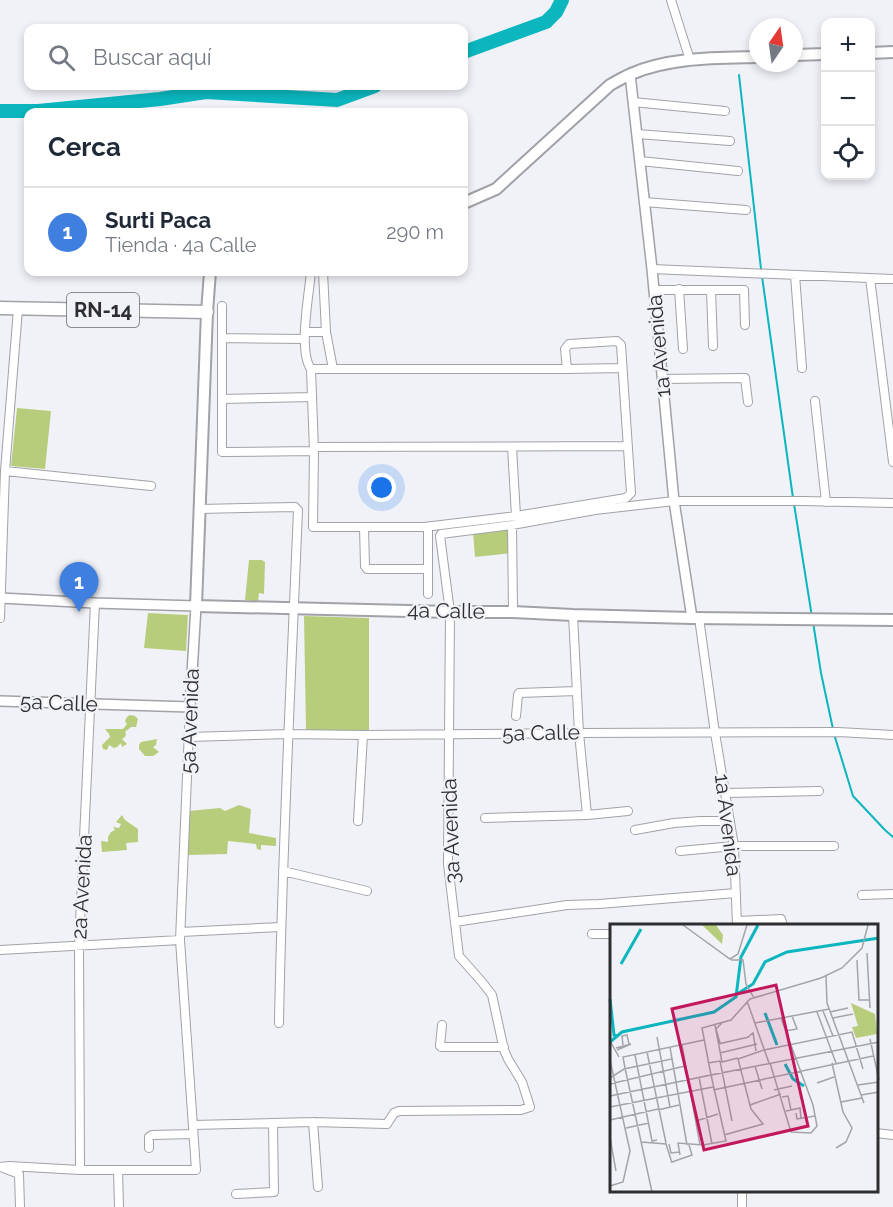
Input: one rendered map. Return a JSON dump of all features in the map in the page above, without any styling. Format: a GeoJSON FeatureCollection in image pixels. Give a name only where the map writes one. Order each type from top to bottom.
{"type":"FeatureCollection","features":[{"type":"Feature","properties":{"kind":"main road"},"geometry":{"type":"LineString","coordinates":[[875,53],[893,52]]}},
{"type":"Feature","properties":{"kind":"main road"},"geometry":{"type":"LineString","coordinates":[[803,55],[821,54]]}},
{"type":"Feature","properties":{"kind":"main road"},"geometry":{"type":"LineString","coordinates":[[468,201],[496,189],[603,90],[632,73],[690,60],[749,57]]}},
{"type":"Feature","properties":{"kind":"main road","name":"5a Avenida"},"geometry":{"type":"LineString","coordinates":[[196,606],[210,276]]}},
{"type":"Feature","properties":{"kind":"main road","name":"RN-14"},"geometry":{"type":"LineString","coordinates":[[0,308],[207,312]]}},
{"type":"Feature","properties":{"kind":"main road","name":"4a Calle"},"geometry":{"type":"LineString","coordinates":[[196,606],[696,618],[893,620]]}},
{"type":"Feature","properties":{"kind":"street"},"geometry":{"type":"LineString","coordinates":[[671,0],[690,60]]}},
{"type":"Feature","properties":{"kind":"street","name":"1a Avenida"},"geometry":{"type":"LineString","coordinates":[[632,73],[633,102],[652,269],[674,501],[734,846],[737,923]]}},
{"type":"Feature","properties":{"kind":"street"},"geometry":{"type":"LineString","coordinates":[[633,102],[725,111]]}},
{"type":"Feature","properties":{"kind":"street"},"geometry":{"type":"LineString","coordinates":[[637,134],[730,141]]}},
{"type":"Feature","properties":{"kind":"street"},"geometry":{"type":"LineString","coordinates":[[640,161],[738,171]]}},
{"type":"Feature","properties":{"kind":"street"},"geometry":{"type":"LineString","coordinates":[[644,202],[746,210]]}},
{"type":"Feature","properties":{"kind":"street"},"geometry":{"type":"LineString","coordinates":[[652,269],[893,279]]}},
{"type":"Feature","properties":{"kind":"street"},"geometry":{"type":"LineString","coordinates":[[795,275],[802,368]]}},
{"type":"Feature","properties":{"kind":"street"},"geometry":{"type":"LineString","coordinates":[[311,276],[305,335],[306,363],[311,369],[314,449],[313,527],[428,527],[516,516],[626,498],[631,493],[621,345],[617,341],[569,344],[565,349],[567,369]]}},
{"type":"Feature","properties":{"kind":"street"},"geometry":{"type":"LineString","coordinates":[[323,276],[326,332],[333,369]]}},
{"type":"Feature","properties":{"kind":"street"},"geometry":{"type":"LineString","coordinates":[[870,278],[889,393],[893,462]]}},
{"type":"Feature","properties":{"kind":"street"},"geometry":{"type":"LineString","coordinates":[[679,289],[683,349]]}},
{"type":"Feature","properties":{"kind":"street"},"geometry":{"type":"LineString","coordinates":[[654,290],[744,290],[745,325]]}},
{"type":"Feature","properties":{"kind":"street"},"geometry":{"type":"LineString","coordinates":[[711,290],[713,346]]}},
{"type":"Feature","properties":{"kind":"street"},"geometry":{"type":"LineString","coordinates":[[222,306],[222,452],[628,446]]}},
{"type":"Feature","properties":{"kind":"street"},"geometry":{"type":"LineString","coordinates":[[0,618],[2,490],[18,309]]}},
{"type":"Feature","properties":{"kind":"street"},"geometry":{"type":"LineString","coordinates":[[222,338],[326,332]]}},
{"type":"Feature","properties":{"kind":"street"},"geometry":{"type":"LineString","coordinates":[[311,369],[622,368]]}},
{"type":"Feature","properties":{"kind":"street"},"geometry":{"type":"LineString","coordinates":[[662,379],[745,378],[748,402]]}},
{"type":"Feature","properties":{"kind":"street"},"geometry":{"type":"LineString","coordinates":[[222,399],[312,397]]}},
{"type":"Feature","properties":{"kind":"street"},"geometry":{"type":"LineString","coordinates":[[814,401],[826,502]]}},
{"type":"Feature","properties":{"kind":"street"},"geometry":{"type":"LineString","coordinates":[[512,447],[516,516]]}},
{"type":"Feature","properties":{"kind":"street"},"geometry":{"type":"LineString","coordinates":[[5,471],[151,486]]}},
{"type":"Feature","properties":{"kind":"street"},"geometry":{"type":"LineString","coordinates":[[513,612],[512,525],[595,510],[674,501],[893,503]]}},
{"type":"Feature","properties":{"kind":"street"},"geometry":{"type":"LineString","coordinates":[[199,509],[295,507],[298,510],[280,927],[279,1023]]}},
{"type":"Feature","properties":{"kind":"street","name":"3a Avenida"},"geometry":{"type":"LineString","coordinates":[[313,1122],[387,1124],[394,1113],[399,1111],[521,1110],[530,1107],[522,1082],[508,1059],[492,995],[459,956],[448,864],[450,612],[440,536],[441,534],[512,525]]}},
{"type":"Feature","properties":{"kind":"street"},"geometry":{"type":"LineString","coordinates":[[364,527],[367,569],[428,569]]}},
{"type":"Feature","properties":{"kind":"street"},"geometry":{"type":"LineString","coordinates":[[428,527],[428,594]]}},
{"type":"Feature","properties":{"kind":"street","name":"4a Calle"},"geometry":{"type":"LineString","coordinates":[[1,598],[196,606]]}},
{"type":"Feature","properties":{"kind":"street","name":"2a Avenida"},"geometry":{"type":"LineString","coordinates":[[80,1170],[79,945],[95,603]]}},
{"type":"Feature","properties":{"kind":"street","name":"5a Avenida"},"geometry":{"type":"LineString","coordinates":[[118,1170],[196,1170],[181,936],[196,606]]}},
{"type":"Feature","properties":{"kind":"street"},"geometry":{"type":"LineString","coordinates":[[573,615],[579,733],[587,815]]}},
{"type":"Feature","properties":{"kind":"street"},"geometry":{"type":"LineString","coordinates":[[516,716],[519,693],[577,691]]}},
{"type":"Feature","properties":{"kind":"street","name":"5a Calle"},"geometry":{"type":"LineString","coordinates":[[0,701],[190,706]]}},
{"type":"Feature","properties":{"kind":"street","name":"5a Calle"},"geometry":{"type":"LineString","coordinates":[[189,737],[288,734],[834,732],[893,735]]}},
{"type":"Feature","properties":{"kind":"street"},"geometry":{"type":"LineString","coordinates":[[358,821],[363,735]]}},
{"type":"Feature","properties":{"kind":"street"},"geometry":{"type":"LineString","coordinates":[[725,793],[819,791]]}},
{"type":"Feature","properties":{"kind":"street"},"geometry":{"type":"LineString","coordinates":[[485,818],[628,812]]}},
{"type":"Feature","properties":{"kind":"street"},"geometry":{"type":"LineString","coordinates":[[635,830],[701,821],[730,821]]}},
{"type":"Feature","properties":{"kind":"street"},"geometry":{"type":"LineString","coordinates":[[680,851],[734,846],[834,846]]}},
{"type":"Feature","properties":{"kind":"street"},"geometry":{"type":"LineString","coordinates":[[283,871],[368,891]]}},
{"type":"Feature","properties":{"kind":"street"},"geometry":{"type":"LineString","coordinates":[[455,922],[567,905],[736,893]]}},
{"type":"Feature","properties":{"kind":"street"},"geometry":{"type":"LineString","coordinates":[[862,895],[893,894]]}},
{"type":"Feature","properties":{"kind":"street"},"geometry":{"type":"LineString","coordinates":[[737,923],[782,922]]}},
{"type":"Feature","properties":{"kind":"street"},"geometry":{"type":"LineString","coordinates":[[0,950],[280,927]]}},
{"type":"Feature","properties":{"kind":"street"},"geometry":{"type":"LineString","coordinates":[[592,934],[610,934]]}},
{"type":"Feature","properties":{"kind":"street"},"geometry":{"type":"LineString","coordinates":[[442,1025],[441,1047],[504,1047]]}},
{"type":"Feature","properties":{"kind":"street"},"geometry":{"type":"LineString","coordinates":[[149,1148],[149,1137],[152,1135],[273,1123],[313,1122],[318,1187]]}},
{"type":"Feature","properties":{"kind":"street"},"geometry":{"type":"LineString","coordinates":[[236,1194],[274,1192],[273,1123]]}},
{"type":"Feature","properties":{"kind":"street"},"geometry":{"type":"LineString","coordinates":[[878,1133],[893,1135]]}},
{"type":"Feature","properties":{"kind":"street"},"geometry":{"type":"LineString","coordinates":[[0,1167],[118,1170],[119,1207]]}},
{"type":"Feature","properties":{"kind":"street"},"geometry":{"type":"LineString","coordinates":[[0,1167],[19,1174],[20,1207]]}},
{"type":"Feature","properties":{"kind":"street"},"geometry":{"type":"LineString","coordinates":[[741,1192],[742,1207]]}},
{"type":"Feature","properties":{"kind":"green space"},"geometry":{"type":"Polygon","coordinates":[[[17,408],[51,411],[45,469],[11,466],[17,408]]]}},
{"type":"Feature","properties":{"kind":"green space"},"geometry":{"type":"Polygon","coordinates":[[[510,529],[512,553],[475,557],[473,532],[510,529]]]}},
{"type":"Feature","properties":{"kind":"green space"},"geometry":{"type":"Polygon","coordinates":[[[249,560],[265,562],[264,594],[259,593],[258,602],[245,600],[249,560]]]}},
{"type":"Feature","properties":{"kind":"green space"},"geometry":{"type":"Polygon","coordinates":[[[148,613],[188,615],[186,651],[144,648],[148,613]]]}},
{"type":"Feature","properties":{"kind":"green space"},"geometry":{"type":"Polygon","coordinates":[[[304,616],[369,618],[369,730],[306,730],[304,616]]]}},
{"type":"Feature","properties":{"kind":"green space"},"geometry":{"type":"Polygon","coordinates":[[[130,715],[138,719],[136,727],[131,727],[125,732],[125,737],[122,739],[127,744],[122,747],[121,743],[114,748],[109,745],[107,750],[103,749],[102,745],[110,737],[105,729],[123,729],[130,715]]]}},
{"type":"Feature","properties":{"kind":"green space"},"geometry":{"type":"Polygon","coordinates":[[[157,739],[153,747],[159,752],[153,756],[145,756],[139,749],[141,742],[157,739]]]}},
{"type":"Feature","properties":{"kind":"green space"},"geometry":{"type":"Polygon","coordinates":[[[239,805],[251,809],[249,833],[276,838],[276,846],[261,845],[261,850],[257,849],[256,844],[228,841],[227,854],[187,855],[189,811],[220,808],[225,811],[239,805]]]}},
{"type":"Feature","properties":{"kind":"green space"},"geometry":{"type":"Polygon","coordinates":[[[122,815],[138,829],[138,842],[126,843],[127,850],[102,852],[101,841],[108,842],[108,837],[115,830],[113,827],[119,828],[121,824],[116,822],[122,815]]]}},
{"type":"Feature","properties":{"kind":"waterway"},"geometry":{"type":"LineString","coordinates":[[468,51],[546,22],[556,12],[562,0]]}},
{"type":"Feature","properties":{"kind":"waterway"},"geometry":{"type":"LineString","coordinates":[[739,75],[761,269],[793,498]]}},
{"type":"Feature","properties":{"kind":"waterway"},"geometry":{"type":"LineString","coordinates":[[68,108],[206,92],[337,100],[364,90]]}},
{"type":"Feature","properties":{"kind":"waterway"},"geometry":{"type":"LineString","coordinates":[[0,111],[24,111]]}},
{"type":"Feature","properties":{"kind":"waterway"},"geometry":{"type":"LineString","coordinates":[[794,504],[812,617]]}},
{"type":"Feature","properties":{"kind":"waterway"},"geometry":{"type":"LineString","coordinates":[[813,622],[833,729]]}},
{"type":"Feature","properties":{"kind":"waterway"},"geometry":{"type":"LineString","coordinates":[[834,734],[853,796],[893,837]]}},
{"type":"Feature","properties":{"kind":"place","name":"Surti Paca"},"geometry":{"type":"Point","coordinates":[79,612]}}]}
